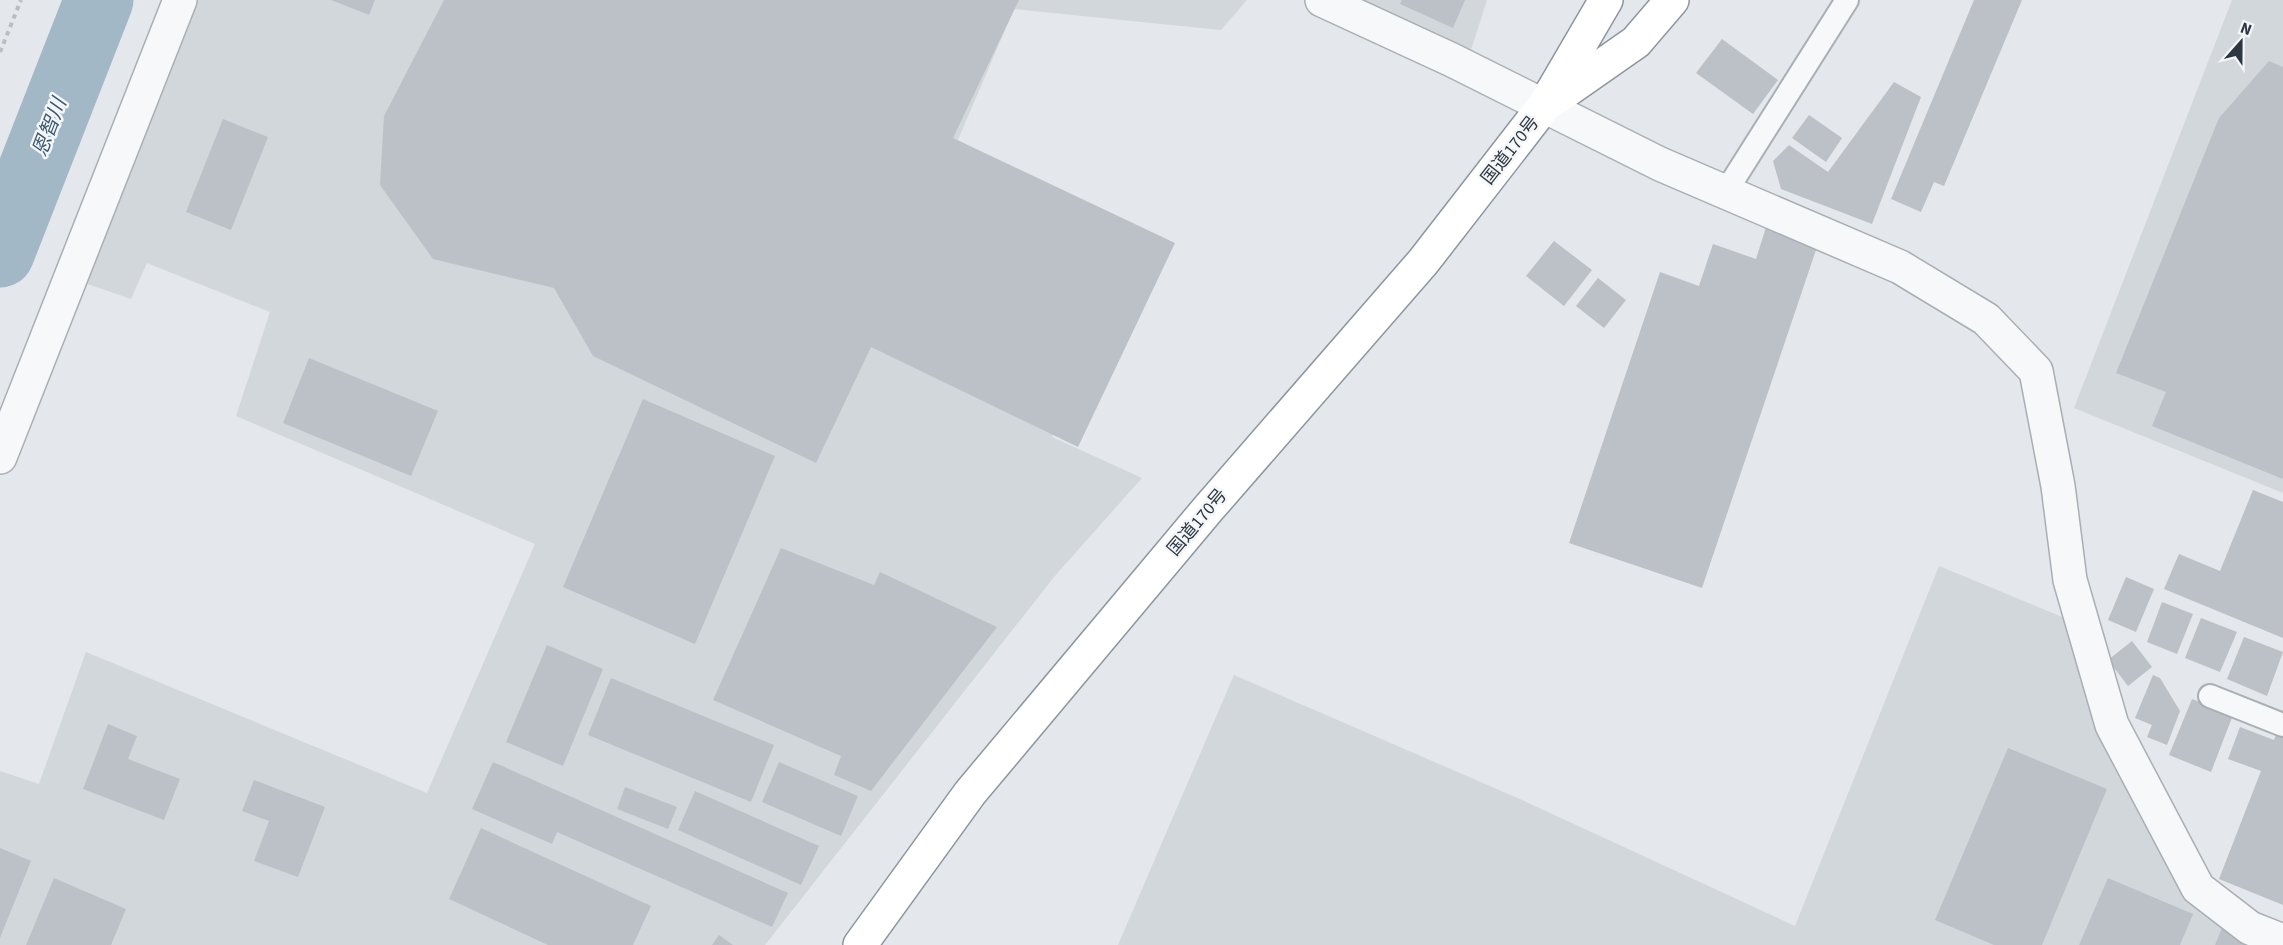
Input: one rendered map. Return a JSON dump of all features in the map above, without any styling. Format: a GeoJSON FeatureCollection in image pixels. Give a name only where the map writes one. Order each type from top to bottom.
{"type":"FeatureCollection","features":[{"type":"Feature","properties":{"kind":"highway","name":"国道170号"},"geometry":{"type":"LineString","coordinates":[[860,945],[970,793],[1208,509],[1423,261],[1544,106],[1606,0]]}},
{"type":"Feature","properties":{"kind":"highway","name":"国道170号"},"geometry":{"type":"LineString","coordinates":[[1544,106],[1636,42],[1672,0]]}},
{"type":"Feature","properties":{"kind":"street"},"geometry":{"type":"LineString","coordinates":[[0,457],[180,0]]}},
{"type":"Feature","properties":{"kind":"street"},"geometry":{"type":"LineString","coordinates":[[1322,0],[1660,164],[1900,267],[1986,319],[2036,371],[2058,486],[2070,580],[2112,724],[2198,888],[2250,928],[2283,941]]}},
{"type":"Feature","properties":{"kind":"lane"},"geometry":{"type":"LineString","coordinates":[[1725,193],[1847,0]]}},
{"type":"Feature","properties":{"kind":"lane"},"geometry":{"type":"LineString","coordinates":[[2210,696],[2283,725]]}},
{"type":"Feature","properties":{"kind":"path"},"geometry":{"type":"LineString","coordinates":[[0,52],[21,0]]}},
{"type":"Feature","properties":{"kind":"shaded area"},"geometry":{"type":"Polygon","coordinates":[[[180,0],[1247,0],[1221,30],[1014,9],[948,163],[1157,282],[1052,437],[1142,478],[1054,577],[765,945],[0,945],[0,771],[39,784],[86,652],[427,793],[535,544],[236,416],[270,312],[147,263],[131,299],[70,278],[180,0]]]}},
{"type":"Feature","properties":{"kind":"shaded area"},"geometry":{"type":"Polygon","coordinates":[[[1346,0],[1487,0],[1470,53],[1346,0]]]}},
{"type":"Feature","properties":{"kind":"shaded area"},"geometry":{"type":"Polygon","coordinates":[[[2232,0],[2283,0],[2283,493],[2074,408],[2232,0]]]}},
{"type":"Feature","properties":{"kind":"shaded area"},"geometry":{"type":"Polygon","coordinates":[[[1939,566],[2084,626],[2198,888],[2283,945],[1118,945],[1234,675],[1522,800],[1795,926],[1939,566]]]}},
{"type":"Feature","properties":{"kind":"building"},"geometry":{"type":"Polygon","coordinates":[[[331,0],[375,0],[369,15],[331,0]]]}},
{"type":"Feature","properties":{"kind":"building"},"geometry":{"type":"Polygon","coordinates":[[[444,0],[1019,0],[953,138],[1175,243],[1078,447],[871,347],[816,463],[593,356],[554,288],[433,259],[380,185],[384,116],[444,0]]]}},
{"type":"Feature","properties":{"kind":"building"},"geometry":{"type":"Polygon","coordinates":[[[1402,0],[1465,0],[1453,28],[1400,4],[1402,0]]]}},
{"type":"Feature","properties":{"kind":"building"},"geometry":{"type":"Polygon","coordinates":[[[1974,0],[2022,0],[1944,186],[1934,182],[1921,212],[1891,199],[1974,0]]]}},
{"type":"Feature","properties":{"kind":"building"},"geometry":{"type":"Polygon","coordinates":[[[1722,39],[1778,80],[1753,114],[1696,73],[1722,39]]]}},
{"type":"Feature","properties":{"kind":"building"},"geometry":{"type":"Polygon","coordinates":[[[2269,61],[2283,67],[2283,479],[2152,426],[2166,392],[2116,373],[2219,118],[2269,61]]]}},
{"type":"Feature","properties":{"kind":"building"},"geometry":{"type":"Polygon","coordinates":[[[1894,82],[1921,97],[1872,224],[1781,189],[1773,161],[1789,145],[1828,172],[1894,82]]]}},
{"type":"Feature","properties":{"kind":"building"},"geometry":{"type":"Polygon","coordinates":[[[1809,115],[1842,138],[1826,162],[1792,138],[1809,115]]]}},
{"type":"Feature","properties":{"kind":"building"},"geometry":{"type":"Polygon","coordinates":[[[223,119],[268,137],[231,230],[186,212],[223,119]]]}},
{"type":"Feature","properties":{"kind":"building"},"geometry":{"type":"Polygon","coordinates":[[[1768,221],[1820,238],[1702,588],[1569,543],[1660,272],[1699,286],[1713,244],[1756,259],[1768,221]]]}},
{"type":"Feature","properties":{"kind":"building"},"geometry":{"type":"Polygon","coordinates":[[[1554,241],[1592,270],[1564,306],[1526,276],[1554,241]]]}},
{"type":"Feature","properties":{"kind":"building"},"geometry":{"type":"Polygon","coordinates":[[[1598,278],[1626,300],[1604,328],[1576,306],[1598,278]]]}},
{"type":"Feature","properties":{"kind":"building"},"geometry":{"type":"Polygon","coordinates":[[[309,358],[438,411],[411,476],[283,423],[309,358]]]}},
{"type":"Feature","properties":{"kind":"building"},"geometry":{"type":"Polygon","coordinates":[[[643,399],[775,456],[695,644],[563,587],[643,399]]]}},
{"type":"Feature","properties":{"kind":"building"},"geometry":{"type":"Polygon","coordinates":[[[2253,490],[2283,502],[2283,638],[2164,589],[2179,554],[2220,571],[2253,490]]]}},
{"type":"Feature","properties":{"kind":"building"},"geometry":{"type":"Polygon","coordinates":[[[781,548],[874,585],[880,572],[997,627],[871,791],[834,775],[841,756],[713,700],[781,548]]]}},
{"type":"Feature","properties":{"kind":"building"},"geometry":{"type":"Polygon","coordinates":[[[2126,577],[2154,589],[2136,632],[2108,620],[2126,577]]]}},
{"type":"Feature","properties":{"kind":"building"},"geometry":{"type":"Polygon","coordinates":[[[2162,602],[2193,614],[2177,654],[2147,642],[2162,602]]]}},
{"type":"Feature","properties":{"kind":"building"},"geometry":{"type":"Polygon","coordinates":[[[2201,618],[2237,632],[2220,672],[2185,658],[2201,618]]]}},
{"type":"Feature","properties":{"kind":"building"},"geometry":{"type":"Polygon","coordinates":[[[2244,637],[2283,652],[2267,696],[2227,679],[2244,637]]]}},
{"type":"Feature","properties":{"kind":"building"},"geometry":{"type":"Polygon","coordinates":[[[2132,641],[2152,667],[2128,686],[2108,660],[2132,641]]]}},
{"type":"Feature","properties":{"kind":"building"},"geometry":{"type":"Polygon","coordinates":[[[547,645],[603,669],[563,766],[506,742],[547,645]]]}},
{"type":"Feature","properties":{"kind":"building"},"geometry":{"type":"Polygon","coordinates":[[[2153,675],[2160,678],[2180,711],[2167,745],[2147,737],[2152,725],[2135,718],[2153,675]]]}},
{"type":"Feature","properties":{"kind":"building"},"geometry":{"type":"Polygon","coordinates":[[[611,678],[774,745],[751,802],[588,735],[611,678]]]}},
{"type":"Feature","properties":{"kind":"building"},"geometry":{"type":"Polygon","coordinates":[[[2192,699],[2233,715],[2211,772],[2169,755],[2192,699]]]}},
{"type":"Feature","properties":{"kind":"building"},"geometry":{"type":"Polygon","coordinates":[[[108,724],[137,736],[128,759],[180,779],[164,820],[83,789],[108,724]]]}},
{"type":"Feature","properties":{"kind":"building"},"geometry":{"type":"Polygon","coordinates":[[[2240,727],[2274,740],[2276,734],[2283,736],[2283,905],[2219,879],[2261,771],[2228,759],[2240,727]]]}},
{"type":"Feature","properties":{"kind":"building"},"geometry":{"type":"Polygon","coordinates":[[[2008,748],[2107,789],[2042,945],[1994,945],[1935,920],[2008,748]]]}},
{"type":"Feature","properties":{"kind":"building"},"geometry":{"type":"Polygon","coordinates":[[[493,762],[788,893],[772,927],[557,832],[552,844],[472,809],[493,762]]]}},
{"type":"Feature","properties":{"kind":"building"},"geometry":{"type":"Polygon","coordinates":[[[779,762],[858,796],[841,836],[762,802],[779,762]]]}},
{"type":"Feature","properties":{"kind":"building"},"geometry":{"type":"Polygon","coordinates":[[[254,780],[325,807],[298,877],[254,861],[269,821],[242,811],[254,780]]]}},
{"type":"Feature","properties":{"kind":"building"},"geometry":{"type":"Polygon","coordinates":[[[625,787],[677,807],[668,829],[617,809],[625,787]]]}},
{"type":"Feature","properties":{"kind":"building"},"geometry":{"type":"Polygon","coordinates":[[[695,791],[819,846],[801,885],[678,830],[695,791]]]}},
{"type":"Feature","properties":{"kind":"building"},"geometry":{"type":"Polygon","coordinates":[[[481,828],[651,906],[633,945],[548,945],[449,899],[481,828]]]}},
{"type":"Feature","properties":{"kind":"building"},"geometry":{"type":"Polygon","coordinates":[[[0,848],[31,861],[0,938],[0,848]]]}},
{"type":"Feature","properties":{"kind":"building"},"geometry":{"type":"Polygon","coordinates":[[[54,878],[126,909],[111,945],[26,945],[54,878]]]}},
{"type":"Feature","properties":{"kind":"building"},"geometry":{"type":"Polygon","coordinates":[[[2108,878],[2193,914],[2180,945],[2079,945],[2108,878]]]}},
{"type":"Feature","properties":{"kind":"building"},"geometry":{"type":"Polygon","coordinates":[[[2224,923],[2276,945],[2215,945],[2224,923]]]}},
{"type":"Feature","properties":{"kind":"building"},"geometry":{"type":"Polygon","coordinates":[[[719,935],[733,945],[712,945],[719,935]]]}},
{"type":"Feature","properties":{"kind":"waterway","name":"恩智川"},"geometry":{"type":"LineString","coordinates":[[0,253],[99,0]]}}]}
